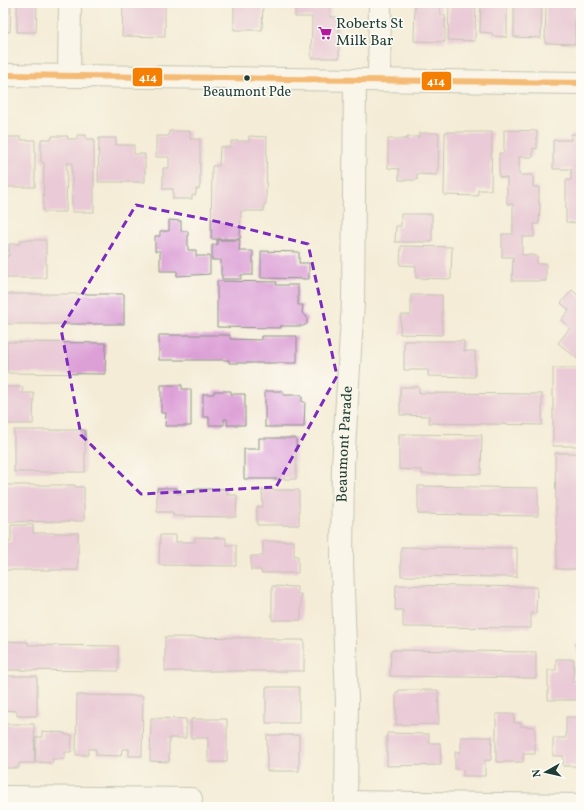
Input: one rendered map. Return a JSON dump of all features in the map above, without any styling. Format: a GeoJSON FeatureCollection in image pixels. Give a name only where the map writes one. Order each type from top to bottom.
{"type":"FeatureCollection","features":[{"type":"Feature","properties":{"kind":"street"},"geometry":{"type":"LineString","coordinates":[[69,76],[70,3]]}},
{"type":"Feature","properties":{"kind":"street"},"geometry":{"type":"LineString","coordinates":[[379,80],[380,3]]}},
{"type":"Feature","properties":{"kind":"street"},"geometry":{"type":"LineString","coordinates":[[3,75],[581,83]]}},
{"type":"Feature","properties":{"kind":"street","name":"Beaumont Parade"},"geometry":{"type":"LineString","coordinates":[[346,804],[347,702],[342,562],[343,465],[353,302],[355,81]]}},
{"type":"Feature","properties":{"kind":"street"},"geometry":{"type":"LineString","coordinates":[[3,797],[191,799]]}},
{"type":"Feature","properties":{"kind":"street"},"geometry":{"type":"LineString","coordinates":[[346,804],[581,805]]}},
{"type":"Feature","properties":{"kind":"highlighted area"},"geometry":{"type":"Polygon","coordinates":[[[136,205],[224,223],[308,244],[337,376],[276,487],[141,494],[81,435],[61,329],[136,205]]]}},
{"type":"Feature","properties":{"kind":"building"},"geometry":{"type":"Polygon","coordinates":[[[3,3],[11,3],[10,32],[3,31],[3,3]]]}},
{"type":"Feature","properties":{"kind":"building"},"geometry":{"type":"Polygon","coordinates":[[[17,3],[37,3],[36,32],[17,32],[17,3]]]}},
{"type":"Feature","properties":{"kind":"building"},"geometry":{"type":"Polygon","coordinates":[[[123,3],[165,4],[165,37],[122,36],[123,3]]]}},
{"type":"Feature","properties":{"kind":"building"},"geometry":{"type":"Polygon","coordinates":[[[234,3],[263,3],[262,30],[234,30],[234,3]]]}},
{"type":"Feature","properties":{"kind":"building"},"geometry":{"type":"Polygon","coordinates":[[[295,3],[331,3],[330,17],[339,17],[339,58],[311,58],[312,17],[295,17],[295,3]]]}},
{"type":"Feature","properties":{"kind":"building"},"geometry":{"type":"Polygon","coordinates":[[[415,3],[441,3],[440,14],[445,15],[445,42],[414,41],[415,3]]]}},
{"type":"Feature","properties":{"kind":"building"},"geometry":{"type":"Polygon","coordinates":[[[449,3],[476,3],[475,41],[448,40],[449,3]]]}},
{"type":"Feature","properties":{"kind":"building"},"geometry":{"type":"Polygon","coordinates":[[[481,3],[507,3],[507,37],[493,36],[492,33],[480,32],[481,3]]]}},
{"type":"Feature","properties":{"kind":"building"},"geometry":{"type":"Polygon","coordinates":[[[514,3],[542,3],[541,38],[514,37],[514,3]]]}},
{"type":"Feature","properties":{"kind":"building"},"geometry":{"type":"Polygon","coordinates":[[[546,3],[575,3],[575,44],[545,43],[546,3]]]}},
{"type":"Feature","properties":{"kind":"building"},"geometry":{"type":"Polygon","coordinates":[[[504,130],[537,131],[537,149],[533,148],[533,157],[519,157],[519,175],[533,175],[533,187],[539,187],[540,204],[539,224],[534,224],[534,237],[522,237],[522,255],[537,256],[537,264],[546,264],[546,281],[512,281],[513,257],[502,257],[502,234],[513,234],[513,204],[507,204],[507,178],[499,177],[499,153],[504,153],[504,130]]]}},
{"type":"Feature","properties":{"kind":"building"},"geometry":{"type":"Polygon","coordinates":[[[169,131],[190,131],[190,139],[200,139],[200,185],[199,189],[196,189],[196,195],[192,195],[192,199],[173,199],[173,189],[163,189],[163,168],[169,168],[169,157],[156,157],[156,136],[169,136],[169,131]]]}},
{"type":"Feature","properties":{"kind":"building"},"geometry":{"type":"Polygon","coordinates":[[[445,132],[492,132],[491,190],[478,190],[478,196],[444,195],[445,132]]]}},
{"type":"Feature","properties":{"kind":"building"},"geometry":{"type":"Polygon","coordinates":[[[419,133],[439,133],[437,175],[417,174],[417,180],[399,180],[399,169],[388,168],[388,139],[407,139],[407,137],[419,137],[419,133]]]}},
{"type":"Feature","properties":{"kind":"building"},"geometry":{"type":"Polygon","coordinates":[[[571,134],[581,134],[581,223],[566,222],[566,180],[571,180],[571,169],[553,169],[553,140],[571,140],[571,134]]]}},
{"type":"Feature","properties":{"kind":"building"},"geometry":{"type":"Polygon","coordinates":[[[77,135],[86,135],[86,139],[94,139],[94,212],[72,212],[72,163],[67,163],[66,212],[43,212],[44,163],[41,162],[41,139],[52,139],[52,136],[68,136],[67,139],[77,139],[77,135]]]}},
{"type":"Feature","properties":{"kind":"building"},"geometry":{"type":"Polygon","coordinates":[[[249,136],[267,137],[266,204],[264,204],[264,211],[241,211],[240,239],[211,239],[212,166],[219,166],[220,147],[231,147],[231,141],[249,141],[249,136]]]}},
{"type":"Feature","properties":{"kind":"building"},"geometry":{"type":"Polygon","coordinates":[[[3,137],[21,137],[21,140],[35,140],[35,187],[3,187],[3,137]]]}},
{"type":"Feature","properties":{"kind":"building"},"geometry":{"type":"Polygon","coordinates":[[[99,138],[116,138],[116,145],[134,145],[134,154],[145,154],[145,182],[98,182],[99,138]]]}},
{"type":"Feature","properties":{"kind":"building"},"geometry":{"type":"Polygon","coordinates":[[[401,214],[432,214],[432,242],[395,242],[396,226],[401,226],[401,214]]]}},
{"type":"Feature","properties":{"kind":"building"},"geometry":{"type":"Polygon","coordinates":[[[169,220],[181,221],[181,231],[188,231],[188,250],[196,250],[196,256],[210,256],[210,274],[177,276],[177,271],[160,271],[160,251],[155,251],[155,236],[160,236],[160,231],[169,231],[169,220]]]}},
{"type":"Feature","properties":{"kind":"building"},"geometry":{"type":"Polygon","coordinates":[[[20,240],[46,240],[46,278],[6,278],[6,256],[9,256],[9,244],[20,244],[20,240]]]}},
{"type":"Feature","properties":{"kind":"building"},"geometry":{"type":"Polygon","coordinates":[[[217,240],[240,240],[239,251],[253,251],[253,275],[241,275],[241,279],[222,279],[221,260],[212,260],[212,245],[217,245],[217,240]]]}},
{"type":"Feature","properties":{"kind":"building"},"geometry":{"type":"Polygon","coordinates":[[[401,246],[452,247],[451,279],[416,278],[416,266],[400,265],[401,246]]]}},
{"type":"Feature","properties":{"kind":"building"},"geometry":{"type":"Polygon","coordinates":[[[261,251],[299,252],[299,263],[309,263],[309,279],[261,278],[261,251]]]}},
{"type":"Feature","properties":{"kind":"building"},"geometry":{"type":"Polygon","coordinates":[[[217,281],[277,282],[276,285],[298,285],[298,305],[303,305],[302,313],[307,317],[307,324],[303,326],[280,326],[281,328],[217,327],[217,281]]]}},
{"type":"Feature","properties":{"kind":"building"},"geometry":{"type":"Polygon","coordinates":[[[572,290],[581,298],[581,324],[579,326],[581,328],[581,358],[579,360],[558,343],[570,328],[561,320],[569,310],[561,303],[572,290]]]}},
{"type":"Feature","properties":{"kind":"building"},"geometry":{"type":"Polygon","coordinates":[[[5,294],[124,294],[124,324],[5,324],[5,294]]]}},
{"type":"Feature","properties":{"kind":"building"},"geometry":{"type":"Polygon","coordinates":[[[411,295],[442,295],[442,335],[400,334],[401,315],[411,315],[411,295]]]}},
{"type":"Feature","properties":{"kind":"building"},"geometry":{"type":"Polygon","coordinates":[[[159,335],[230,335],[230,339],[261,340],[261,336],[297,336],[297,363],[229,363],[229,360],[159,360],[159,335]]]}},
{"type":"Feature","properties":{"kind":"building"},"geometry":{"type":"Polygon","coordinates":[[[404,341],[464,341],[464,351],[475,351],[475,377],[428,376],[428,370],[404,370],[404,341]]]}},
{"type":"Feature","properties":{"kind":"building"},"geometry":{"type":"Polygon","coordinates":[[[7,342],[106,343],[105,374],[7,373],[7,342]]]}},
{"type":"Feature","properties":{"kind":"building"},"geometry":{"type":"Polygon","coordinates":[[[553,368],[579,368],[579,372],[581,372],[581,391],[579,391],[581,446],[553,446],[553,368]]]}},
{"type":"Feature","properties":{"kind":"building"},"geometry":{"type":"Polygon","coordinates":[[[161,385],[182,385],[182,389],[191,389],[191,426],[165,426],[166,413],[161,413],[161,385]]]}},
{"type":"Feature","properties":{"kind":"building"},"geometry":{"type":"Polygon","coordinates":[[[3,387],[23,387],[22,393],[34,393],[33,424],[3,424],[3,387]]]}},
{"type":"Feature","properties":{"kind":"building"},"geometry":{"type":"Polygon","coordinates":[[[400,387],[419,387],[419,393],[542,394],[542,425],[429,423],[429,416],[400,415],[400,387]]]}},
{"type":"Feature","properties":{"kind":"building"},"geometry":{"type":"Polygon","coordinates":[[[214,391],[231,391],[231,394],[245,394],[245,425],[227,425],[227,419],[224,419],[224,425],[209,425],[209,417],[203,417],[203,394],[214,394],[214,391]]]}},
{"type":"Feature","properties":{"kind":"building"},"geometry":{"type":"Polygon","coordinates":[[[265,391],[283,391],[283,395],[302,395],[302,402],[305,402],[304,427],[265,427],[265,391]]]}},
{"type":"Feature","properties":{"kind":"building"},"geometry":{"type":"Polygon","coordinates":[[[14,430],[85,430],[85,472],[14,472],[14,430]]]}},
{"type":"Feature","properties":{"kind":"building"},"geometry":{"type":"Polygon","coordinates":[[[399,434],[482,435],[481,474],[422,474],[422,470],[399,469],[399,434]]]}},
{"type":"Feature","properties":{"kind":"building"},"geometry":{"type":"Polygon","coordinates":[[[259,438],[296,438],[296,479],[244,479],[244,449],[259,449],[259,438]]]}},
{"type":"Feature","properties":{"kind":"building"},"geometry":{"type":"Polygon","coordinates":[[[555,453],[581,453],[581,569],[557,569],[555,453]]]}},
{"type":"Feature","properties":{"kind":"building"},"geometry":{"type":"Polygon","coordinates":[[[6,485],[75,485],[75,487],[84,487],[84,521],[3,522],[3,498],[6,498],[6,485]]]}},
{"type":"Feature","properties":{"kind":"building"},"geometry":{"type":"Polygon","coordinates":[[[418,486],[538,488],[538,516],[418,514],[418,486]]]}},
{"type":"Feature","properties":{"kind":"building"},"geometry":{"type":"Polygon","coordinates":[[[157,488],[177,488],[177,494],[195,494],[195,489],[227,489],[227,495],[237,495],[236,517],[173,516],[173,512],[157,512],[157,488]]]}},
{"type":"Feature","properties":{"kind":"building"},"geometry":{"type":"Polygon","coordinates":[[[262,490],[299,490],[299,525],[257,525],[257,507],[263,507],[262,490]]]}},
{"type":"Feature","properties":{"kind":"building"},"geometry":{"type":"Polygon","coordinates":[[[11,525],[33,525],[33,533],[78,533],[78,570],[3,570],[3,542],[11,542],[11,525]]]}},
{"type":"Feature","properties":{"kind":"building"},"geometry":{"type":"Polygon","coordinates":[[[160,535],[176,535],[176,542],[195,542],[195,537],[226,538],[226,545],[236,545],[236,566],[159,565],[160,535]]]}},
{"type":"Feature","properties":{"kind":"building"},"geometry":{"type":"Polygon","coordinates":[[[263,541],[294,541],[294,556],[298,556],[298,573],[261,573],[261,570],[251,570],[251,556],[263,556],[263,541]]]}},
{"type":"Feature","properties":{"kind":"building"},"geometry":{"type":"Polygon","coordinates":[[[401,547],[517,548],[517,577],[401,576],[401,547]]]}},
{"type":"Feature","properties":{"kind":"building"},"geometry":{"type":"Polygon","coordinates":[[[396,585],[537,587],[536,613],[531,613],[531,628],[403,627],[403,610],[395,610],[396,585]]]}},
{"type":"Feature","properties":{"kind":"building"},"geometry":{"type":"Polygon","coordinates":[[[272,586],[297,587],[297,594],[301,594],[301,620],[272,620],[272,586]]]}},
{"type":"Feature","properties":{"kind":"building"},"geometry":{"type":"Polygon","coordinates":[[[165,637],[276,638],[276,640],[304,640],[304,671],[165,671],[165,637]]]}},
{"type":"Feature","properties":{"kind":"building"},"geometry":{"type":"Polygon","coordinates":[[[581,639],[581,660],[575,644],[581,639]]]}},
{"type":"Feature","properties":{"kind":"building"},"geometry":{"type":"Polygon","coordinates":[[[3,641],[28,642],[28,645],[118,646],[118,671],[3,670],[3,641]]]}},
{"type":"Feature","properties":{"kind":"building"},"geometry":{"type":"Polygon","coordinates":[[[391,650],[536,652],[536,678],[390,676],[391,650]]]}},
{"type":"Feature","properties":{"kind":"building"},"geometry":{"type":"Polygon","coordinates":[[[556,659],[574,659],[573,682],[580,682],[579,696],[577,696],[577,700],[548,700],[548,670],[556,670],[556,659]]]}},
{"type":"Feature","properties":{"kind":"building"},"geometry":{"type":"Polygon","coordinates":[[[3,676],[37,676],[37,716],[17,716],[17,711],[3,710],[3,676]]]}},
{"type":"Feature","properties":{"kind":"building"},"geometry":{"type":"Polygon","coordinates":[[[266,687],[299,687],[299,723],[266,723],[266,687]]]}},
{"type":"Feature","properties":{"kind":"building"},"geometry":{"type":"Polygon","coordinates":[[[399,690],[438,690],[439,724],[396,725],[396,692],[399,692],[399,690]]]}},
{"type":"Feature","properties":{"kind":"building"},"geometry":{"type":"Polygon","coordinates":[[[77,695],[143,696],[142,756],[129,756],[129,749],[122,749],[121,756],[96,755],[96,749],[88,749],[88,755],[76,755],[77,695]]]}},
{"type":"Feature","properties":{"kind":"building"},"geometry":{"type":"Polygon","coordinates":[[[496,714],[514,714],[514,723],[521,723],[521,726],[535,727],[535,754],[523,754],[523,762],[496,762],[496,714]]]}},
{"type":"Feature","properties":{"kind":"building"},"geometry":{"type":"Polygon","coordinates":[[[566,717],[581,717],[581,766],[563,766],[563,756],[553,756],[553,738],[566,738],[566,717]]]}},
{"type":"Feature","properties":{"kind":"building"},"geometry":{"type":"Polygon","coordinates":[[[151,718],[186,719],[186,738],[169,738],[169,762],[150,761],[151,718]]]}},
{"type":"Feature","properties":{"kind":"building"},"geometry":{"type":"Polygon","coordinates":[[[191,719],[227,719],[227,762],[208,762],[208,738],[191,738],[191,719]]]}},
{"type":"Feature","properties":{"kind":"building"},"geometry":{"type":"Polygon","coordinates":[[[3,724],[34,724],[35,763],[19,763],[18,768],[3,768],[3,724]]]}},
{"type":"Feature","properties":{"kind":"building"},"geometry":{"type":"Polygon","coordinates":[[[42,731],[72,735],[71,752],[65,752],[65,759],[52,759],[53,763],[35,762],[36,737],[42,737],[42,731]]]}},
{"type":"Feature","properties":{"kind":"building"},"geometry":{"type":"Polygon","coordinates":[[[387,733],[429,734],[429,743],[440,743],[441,765],[387,766],[387,733]]]}},
{"type":"Feature","properties":{"kind":"building"},"geometry":{"type":"Polygon","coordinates":[[[267,735],[299,735],[299,771],[267,771],[267,735]]]}},
{"type":"Feature","properties":{"kind":"building"},"geometry":{"type":"Polygon","coordinates":[[[461,737],[492,737],[491,760],[485,760],[485,776],[463,776],[463,770],[455,769],[455,752],[461,752],[461,737]]]}},
{"type":"Feature","properties":{"kind":"transit line","name":"414"},"geometry":{"type":"LineString","coordinates":[[3,75],[581,83]]}},
{"type":"Feature","properties":{"kind":"place","name":"Roberts St Milk Bar"},"geometry":{"type":"Point","coordinates":[325,33]}},
{"type":"Feature","properties":{"kind":"place","name":"Beaumont Pde"},"geometry":{"type":"Point","coordinates":[247,78]}}]}
